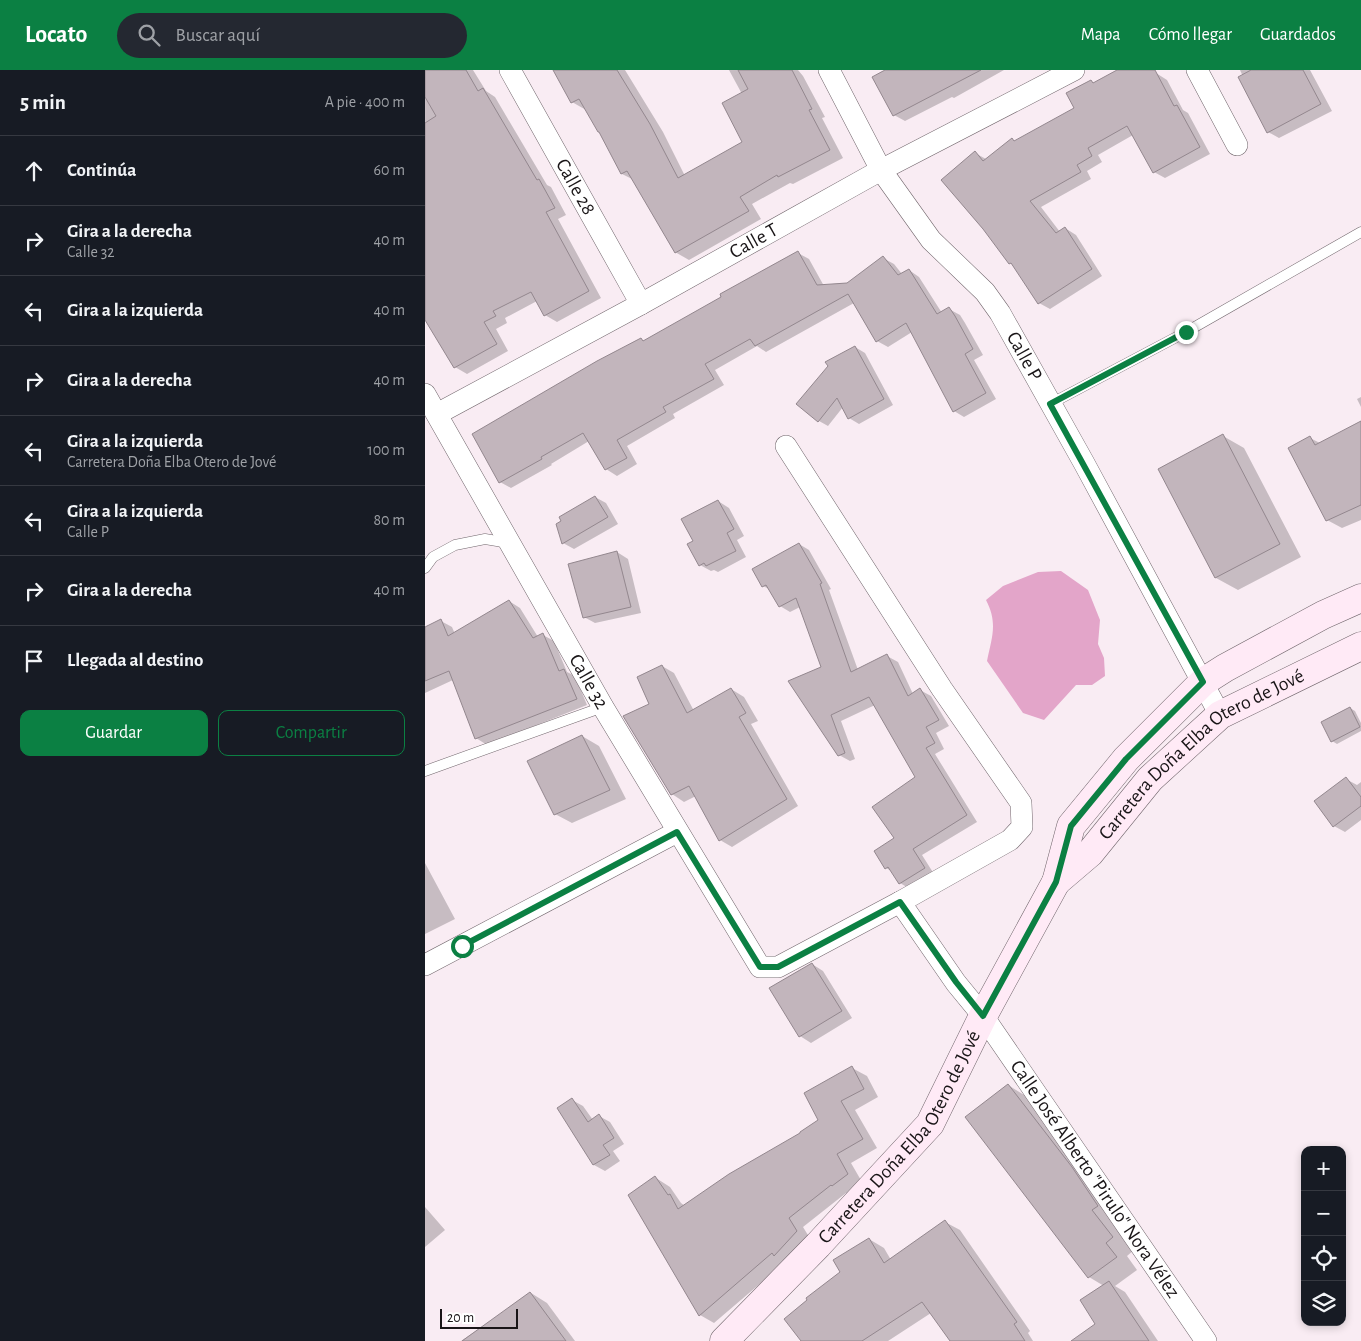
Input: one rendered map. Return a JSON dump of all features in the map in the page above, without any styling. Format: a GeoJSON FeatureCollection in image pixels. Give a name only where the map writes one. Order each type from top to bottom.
{"type":"FeatureCollection","features":[{"type":"Feature","properties":{"kind":"street","name":"Calle 28"},"geometry":{"type":"LineString","coordinates":[[510,70],[641,304]]}},
{"type":"Feature","properties":{"kind":"street","name":"Calle P"},"geometry":{"type":"LineString","coordinates":[[829,70],[881,170],[931,240],[985,292],[999,313],[1220,715]]}},
{"type":"Feature","properties":{"kind":"street","name":"Calle T"},"geometry":{"type":"LineString","coordinates":[[437,414],[641,304],[881,170],[1074,70]]}},
{"type":"Feature","properties":{"kind":"street"},"geometry":{"type":"LineString","coordinates":[[1197,70],[1237,145]]}},
{"type":"Feature","properties":{"kind":"street","name":"Calle 32"},"geometry":{"type":"LineString","coordinates":[[425,394],[603,707],[760,967],[778,967],[900,902]]}},
{"type":"Feature","properties":{"kind":"street"},"geometry":{"type":"LineString","coordinates":[[786,446],[942,688],[1021,803],[1022,827],[1010,840],[900,902]]}},
{"type":"Feature","properties":{"kind":"street","name":"Carretera Doña Elba Otero de Jové"},"geometry":{"type":"LineString","coordinates":[[724,1341],[818,1245],[931,1124],[983,1016],[1056,882],[1071,826],[1126,759],[1203,682],[1323,615],[1361,598]]}},
{"type":"Feature","properties":{"kind":"street","name":"Carretera Doña Elba Otero de Jové"},"geometry":{"type":"LineString","coordinates":[[1056,882],[1090,852],[1150,779],[1220,715],[1361,646]]}},
{"type":"Feature","properties":{"kind":"street"},"geometry":{"type":"LineString","coordinates":[[425,965],[677,832]]}},
{"type":"Feature","properties":{"kind":"street","name":"Calle José Alberto \"Pirulo\" Nora Vélez"},"geometry":{"type":"LineString","coordinates":[[900,902],[956,982],[983,1016],[1206,1341]]}},
{"type":"Feature","properties":{"kind":"lane"},"geometry":{"type":"LineString","coordinates":[[1050,404],[1186,332],[1361,232]]}},
{"type":"Feature","properties":{"kind":"lane"},"geometry":{"type":"LineString","coordinates":[[425,568],[433,557],[455,545],[485,539],[510,543]]}},
{"type":"Feature","properties":{"kind":"lane"},"geometry":{"type":"LineString","coordinates":[[425,771],[603,707]]}},
{"type":"Feature","properties":{"kind":"shaded area"},"geometry":{"type":"Polygon","coordinates":[[[1061,571],[1088,590],[1100,620],[1098,644],[1104,658],[1105,676],[1092,685],[1076,685],[1044,720],[1023,713],[987,661],[993,623],[986,600],[1003,586],[1038,572],[1061,571]]]}},
{"type":"Feature","properties":{"kind":"building"},"geometry":{"type":"Polygon","coordinates":[[[425,70],[466,70],[478,91],[483,88],[555,208],[546,212],[589,291],[544,316],[531,292],[493,311],[496,316],[484,322],[497,344],[454,368],[425,320],[425,123],[436,116],[425,97],[425,70]]]}},
{"type":"Feature","properties":{"kind":"building"},"geometry":{"type":"Polygon","coordinates":[[[553,70],[617,70],[650,124],[678,178],[742,142],[722,103],[748,89],[738,70],[792,70],[812,109],[809,110],[830,150],[778,177],[777,175],[740,197],[749,211],[675,253],[627,171],[621,174],[579,99],[571,103],[553,70]]]}},
{"type":"Feature","properties":{"kind":"building"},"geometry":{"type":"Polygon","coordinates":[[[885,70],[981,70],[893,116],[872,77],[885,70]]]}},
{"type":"Feature","properties":{"kind":"building"},"geometry":{"type":"Polygon","coordinates":[[[1117,70],[1155,70],[1174,106],[1177,105],[1200,147],[1153,173],[1127,126],[1088,148],[1092,156],[1077,165],[1081,172],[1030,201],[1056,233],[1065,227],[1092,269],[1038,304],[1011,263],[1009,264],[983,229],[941,180],[975,151],[983,161],[1012,138],[1014,141],[1074,108],[1066,93],[1091,80],[1093,83],[1117,70]]]}},
{"type":"Feature","properties":{"kind":"building"},"geometry":{"type":"Polygon","coordinates":[[[1251,70],[1303,70],[1321,104],[1267,133],[1238,77],[1251,70]]]}},
{"type":"Feature","properties":{"kind":"building"},"geometry":{"type":"Polygon","coordinates":[[[798,251],[817,285],[847,283],[883,256],[898,275],[909,269],[937,314],[949,307],[955,316],[973,349],[965,354],[986,393],[953,412],[906,323],[876,342],[848,294],[755,346],[750,339],[705,364],[714,379],[663,407],[666,412],[617,440],[627,458],[605,470],[583,433],[499,483],[472,434],[597,361],[641,338],[643,341],[721,297],[720,294],[798,251]]]}},
{"type":"Feature","properties":{"kind":"building"},"geometry":{"type":"Polygon","coordinates":[[[855,346],[884,399],[848,419],[837,398],[818,422],[796,404],[828,366],[825,362],[855,346]]]}},
{"type":"Feature","properties":{"kind":"building"},"geometry":{"type":"Polygon","coordinates":[[[1361,421],[1361,505],[1326,521],[1288,448],[1310,436],[1315,445],[1361,421]]]}},
{"type":"Feature","properties":{"kind":"building"},"geometry":{"type":"Polygon","coordinates":[[[1223,434],[1280,544],[1215,578],[1158,469],[1223,434]]]}},
{"type":"Feature","properties":{"kind":"building"},"geometry":{"type":"Polygon","coordinates":[[[595,496],[608,517],[562,544],[556,524],[561,521],[559,517],[595,496]]]}},
{"type":"Feature","properties":{"kind":"building"},"geometry":{"type":"Polygon","coordinates":[[[718,500],[734,529],[727,533],[736,551],[706,566],[704,563],[699,566],[687,544],[693,541],[681,519],[718,500]]]}},
{"type":"Feature","properties":{"kind":"building"},"geometry":{"type":"Polygon","coordinates":[[[799,543],[822,583],[820,584],[851,672],[887,654],[908,696],[920,688],[939,720],[926,727],[935,743],[926,748],[967,815],[913,849],[925,868],[899,884],[888,867],[885,869],[874,851],[894,838],[872,807],[915,777],[869,697],[831,715],[845,753],[838,756],[788,681],[821,667],[796,598],[779,607],[766,585],[762,587],[752,569],[799,543]]]}},
{"type":"Feature","properties":{"kind":"building"},"geometry":{"type":"Polygon","coordinates":[[[617,551],[631,607],[583,618],[568,564],[617,551]]]}},
{"type":"Feature","properties":{"kind":"building"},"geometry":{"type":"Polygon","coordinates":[[[509,600],[533,638],[543,633],[559,671],[564,669],[577,699],[475,739],[449,671],[425,681],[425,627],[441,619],[448,636],[509,600]]]}},
{"type":"Feature","properties":{"kind":"building"},"geometry":{"type":"Polygon","coordinates":[[[662,665],[687,713],[731,688],[746,713],[739,717],[787,799],[719,841],[689,786],[671,795],[623,716],[649,704],[637,677],[662,665]]]}},
{"type":"Feature","properties":{"kind":"building"},"geometry":{"type":"Polygon","coordinates":[[[1350,707],[1360,727],[1331,742],[1321,722],[1350,707]]]}},
{"type":"Feature","properties":{"kind":"building"},"geometry":{"type":"Polygon","coordinates":[[[582,735],[610,790],[554,815],[527,761],[582,735]]]}},
{"type":"Feature","properties":{"kind":"building"},"geometry":{"type":"Polygon","coordinates":[[[1346,777],[1361,797],[1361,806],[1333,827],[1314,801],[1346,777]]]}},
{"type":"Feature","properties":{"kind":"building"},"geometry":{"type":"Polygon","coordinates":[[[812,963],[842,1011],[799,1037],[769,988],[812,963]]]}},
{"type":"Feature","properties":{"kind":"building"},"geometry":{"type":"Polygon","coordinates":[[[852,1066],[864,1089],[841,1101],[863,1139],[837,1154],[848,1174],[789,1218],[797,1231],[774,1256],[772,1253],[699,1316],[628,1195],[655,1176],[668,1195],[670,1194],[678,1209],[729,1174],[800,1133],[818,1120],[804,1093],[852,1066]]]}},
{"type":"Feature","properties":{"kind":"building"},"geometry":{"type":"Polygon","coordinates":[[[1008,1084],[1072,1167],[1098,1206],[1092,1210],[1113,1237],[1106,1243],[1117,1257],[1088,1278],[965,1117],[1008,1084]]]}},
{"type":"Feature","properties":{"kind":"building"},"geometry":{"type":"Polygon","coordinates":[[[572,1098],[588,1122],[599,1114],[614,1138],[603,1145],[610,1155],[593,1165],[557,1108],[572,1098]]]}},
{"type":"Feature","properties":{"kind":"building"},"geometry":{"type":"Polygon","coordinates":[[[945,1220],[1017,1322],[1014,1324],[1025,1341],[950,1341],[922,1302],[862,1341],[801,1341],[784,1319],[807,1300],[806,1298],[840,1272],[833,1260],[869,1238],[884,1263],[945,1220]]]}},
{"type":"Feature","properties":{"kind":"building"},"geometry":{"type":"Polygon","coordinates":[[[1109,1281],[1149,1341],[1071,1341],[1095,1324],[1080,1300],[1109,1281]]]}},
{"type":"Feature","properties":{"kind":"building"},"geometry":{"type":"Polygon","coordinates":[[[530,1292],[566,1341],[462,1341],[530,1292]]]}},
{"type":"Feature","properties":{"kind":"route"},"geometry":{"type":"LineString","coordinates":[[462,946],[677,832],[760,967],[778,967],[900,902],[956,982],[983,1016],[1056,882],[1071,826],[1126,759],[1203,682],[1050,404],[1186,332]]}}]}
